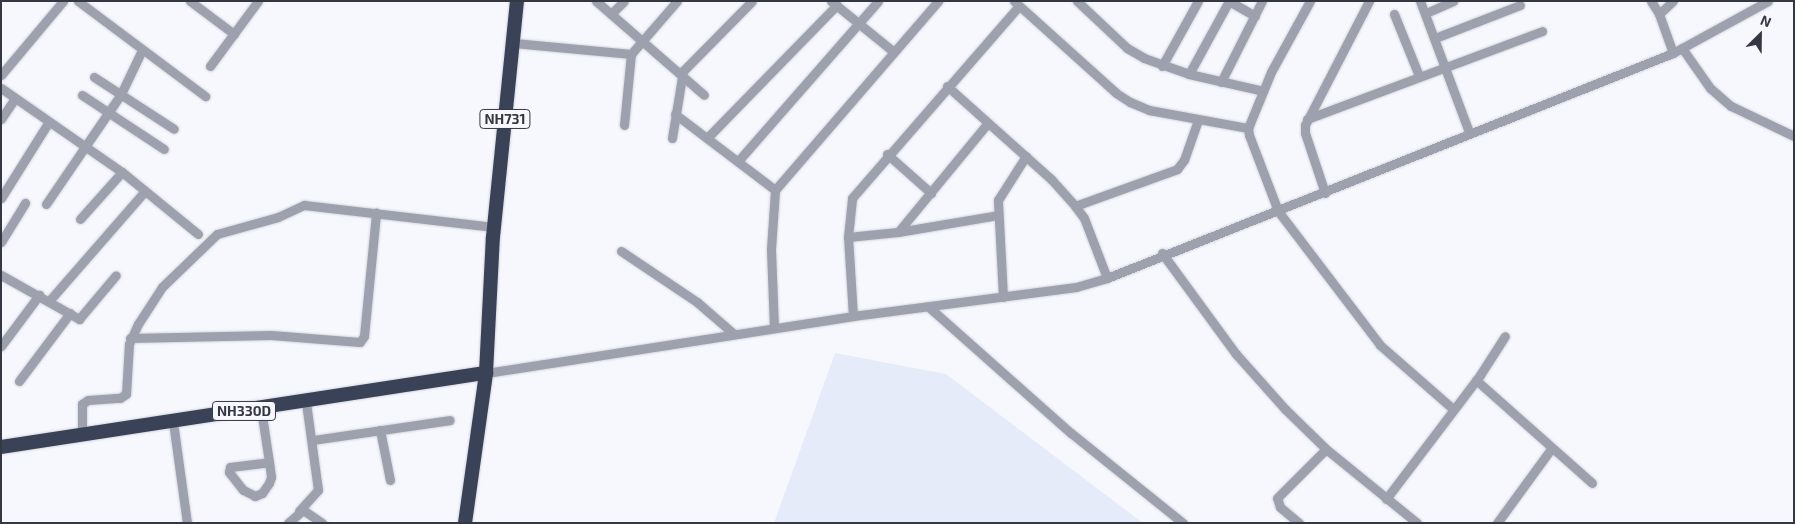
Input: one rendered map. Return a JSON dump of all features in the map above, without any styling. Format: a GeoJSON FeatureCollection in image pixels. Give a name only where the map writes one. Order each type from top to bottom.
{"type":"FeatureCollection","features":[{"type":"Feature","properties":{"kind":"highway","name":"NH731"},"geometry":{"type":"LineString","coordinates":[[464,523],[467,505],[464,488],[482,374],[486,259],[493,232],[517,1]]}},
{"type":"Feature","properties":{"kind":"highway","name":"NH330D"},"geometry":{"type":"LineString","coordinates":[[1,447],[482,374]]}},
{"type":"Feature","properties":{"kind":"street"},"geometry":{"type":"LineString","coordinates":[[1,75],[63,1]]}},
{"type":"Feature","properties":{"kind":"street"},"geometry":{"type":"LineString","coordinates":[[78,1],[142,52],[205,96]]}},
{"type":"Feature","properties":{"kind":"street"},"geometry":{"type":"LineString","coordinates":[[190,1],[234,34]]}},
{"type":"Feature","properties":{"kind":"street"},"geometry":{"type":"LineString","coordinates":[[210,66],[258,1]]}},
{"type":"Feature","properties":{"kind":"street"},"geometry":{"type":"LineString","coordinates":[[611,14],[624,1]]}},
{"type":"Feature","properties":{"kind":"street"},"geometry":{"type":"LineString","coordinates":[[624,125],[631,54],[641,39],[677,1]]}},
{"type":"Feature","properties":{"kind":"street"},"geometry":{"type":"LineString","coordinates":[[672,138],[682,74],[752,1]]}},
{"type":"Feature","properties":{"kind":"street"},"geometry":{"type":"LineString","coordinates":[[739,160],[878,1]]}},
{"type":"Feature","properties":{"kind":"street"},"geometry":{"type":"LineString","coordinates":[[774,328],[771,249],[776,190],[938,1]]}},
{"type":"Feature","properties":{"kind":"street"},"geometry":{"type":"LineString","coordinates":[[1077,1],[1127,48],[1162,66],[1263,91]]}},
{"type":"Feature","properties":{"kind":"street"},"geometry":{"type":"LineString","coordinates":[[1162,66],[1198,1]]}},
{"type":"Feature","properties":{"kind":"street"},"geometry":{"type":"LineString","coordinates":[[1189,74],[1229,1],[1255,16]]}},
{"type":"Feature","properties":{"kind":"street"},"geometry":{"type":"LineString","coordinates":[[1221,82],[1262,1]]}},
{"type":"Feature","properties":{"kind":"street"},"geometry":{"type":"LineString","coordinates":[[1310,1],[1263,91],[1248,128],[1278,211],[1380,345],[1453,409]]}},
{"type":"Feature","properties":{"kind":"street"},"geometry":{"type":"LineString","coordinates":[[1325,193],[1304,133],[1307,119],[1369,1]]}},
{"type":"Feature","properties":{"kind":"street"},"geometry":{"type":"LineString","coordinates":[[1420,1],[1446,65],[1469,132]]}},
{"type":"Feature","properties":{"kind":"street"},"geometry":{"type":"LineString","coordinates":[[1426,13],[1453,1]]}},
{"type":"Feature","properties":{"kind":"street"},"geometry":{"type":"LineString","coordinates":[[1651,1],[1659,14],[1673,53]]}},
{"type":"Feature","properties":{"kind":"street"},"geometry":{"type":"LineString","coordinates":[[1659,14],[1673,1]]}},
{"type":"Feature","properties":{"kind":"street"},"geometry":{"type":"LineString","coordinates":[[482,374],[853,316],[930,308],[1076,287],[1107,278],[1162,253],[1325,193],[1469,132],[1673,53],[1768,1]]}},
{"type":"Feature","properties":{"kind":"street"},"geometry":{"type":"LineString","coordinates":[[599,2],[704,95]]}},
{"type":"Feature","properties":{"kind":"street"},"geometry":{"type":"LineString","coordinates":[[707,138],[834,3],[894,52]]}},
{"type":"Feature","properties":{"kind":"street"},"geometry":{"type":"LineString","coordinates":[[853,316],[848,237],[852,198],[887,154],[1016,4],[1116,94],[1149,110],[1248,128]]}},
{"type":"Feature","properties":{"kind":"street"},"geometry":{"type":"LineString","coordinates":[[1435,38],[1520,4]]}},
{"type":"Feature","properties":{"kind":"street"},"geometry":{"type":"LineString","coordinates":[[1394,14],[1419,76]]}},
{"type":"Feature","properties":{"kind":"street"},"geometry":{"type":"LineString","coordinates":[[1307,119],[1446,65],[1542,31]]}},
{"type":"Feature","properties":{"kind":"street"},"geometry":{"type":"LineString","coordinates":[[514,43],[631,54]]}},
{"type":"Feature","properties":{"kind":"street"},"geometry":{"type":"LineString","coordinates":[[1682,48],[1710,88],[1731,106],[1794,136]]}},
{"type":"Feature","properties":{"kind":"street"},"geometry":{"type":"LineString","coordinates":[[46,204],[121,94],[142,52]]}},
{"type":"Feature","properties":{"kind":"street"},"geometry":{"type":"LineString","coordinates":[[94,77],[174,129]]}},
{"type":"Feature","properties":{"kind":"street"},"geometry":{"type":"LineString","coordinates":[[947,86],[1026,156],[1075,206],[1084,218],[1107,278]]}},
{"type":"Feature","properties":{"kind":"street"},"geometry":{"type":"LineString","coordinates":[[1,88],[48,123],[122,172],[198,234]]}},
{"type":"Feature","properties":{"kind":"street"},"geometry":{"type":"LineString","coordinates":[[82,95],[164,149]]}},
{"type":"Feature","properties":{"kind":"street"},"geometry":{"type":"LineString","coordinates":[[1,119],[15,98]]}},
{"type":"Feature","properties":{"kind":"street"},"geometry":{"type":"LineString","coordinates":[[676,114],[776,190]]}},
{"type":"Feature","properties":{"kind":"street"},"geometry":{"type":"LineString","coordinates":[[1075,206],[1177,169],[1184,160],[1198,120]]}},
{"type":"Feature","properties":{"kind":"street"},"geometry":{"type":"LineString","coordinates":[[1,198],[48,123]]}},
{"type":"Feature","properties":{"kind":"street"},"geometry":{"type":"LineString","coordinates":[[898,232],[988,123]]}},
{"type":"Feature","properties":{"kind":"street"},"geometry":{"type":"LineString","coordinates":[[887,154],[931,193]]}},
{"type":"Feature","properties":{"kind":"street"},"geometry":{"type":"LineString","coordinates":[[1003,297],[998,214],[1000,196],[1026,156]]}},
{"type":"Feature","properties":{"kind":"street"},"geometry":{"type":"LineString","coordinates":[[80,218],[122,172]]}},
{"type":"Feature","properties":{"kind":"street"},"geometry":{"type":"LineString","coordinates":[[49,301],[145,191]]}},
{"type":"Feature","properties":{"kind":"street"},"geometry":{"type":"LineString","coordinates":[[1,242],[25,203]]}},
{"type":"Feature","properties":{"kind":"street"},"geometry":{"type":"LineString","coordinates":[[82,436],[81,409],[84,401],[120,398],[126,394],[130,338],[162,287],[218,234],[278,217],[298,205],[376,213],[493,232]]}},
{"type":"Feature","properties":{"kind":"street"},"geometry":{"type":"LineString","coordinates":[[130,338],[271,335],[360,342],[364,336],[376,213]]}},
{"type":"Feature","properties":{"kind":"street"},"geometry":{"type":"LineString","coordinates":[[848,237],[898,232],[998,214]]}},
{"type":"Feature","properties":{"kind":"street"},"geometry":{"type":"LineString","coordinates":[[621,251],[697,302],[734,334]]}},
{"type":"Feature","properties":{"kind":"street"},"geometry":{"type":"LineString","coordinates":[[1162,253],[1236,354],[1326,449],[1417,523]]}},
{"type":"Feature","properties":{"kind":"street"},"geometry":{"type":"LineString","coordinates":[[2,276],[79,319],[84,316],[116,275]]}},
{"type":"Feature","properties":{"kind":"street"},"geometry":{"type":"LineString","coordinates":[[1,346],[39,295]]}},
{"type":"Feature","properties":{"kind":"street"},"geometry":{"type":"LineString","coordinates":[[930,308],[1078,439],[1183,523]]}},
{"type":"Feature","properties":{"kind":"street"},"geometry":{"type":"LineString","coordinates":[[18,381],[70,314]]}},
{"type":"Feature","properties":{"kind":"street"},"geometry":{"type":"LineString","coordinates":[[1386,498],[1476,380],[1505,336]]}},
{"type":"Feature","properties":{"kind":"street"},"geometry":{"type":"LineString","coordinates":[[1476,380],[1551,449],[1592,483]]}},
{"type":"Feature","properties":{"kind":"street"},"geometry":{"type":"LineString","coordinates":[[288,523],[318,490],[313,440],[306,402]]}},
{"type":"Feature","properties":{"kind":"street"},"geometry":{"type":"LineString","coordinates":[[261,409],[269,462],[269,482],[259,495],[247,493],[229,472],[230,467],[269,462]]}},
{"type":"Feature","properties":{"kind":"street"},"geometry":{"type":"LineString","coordinates":[[313,440],[450,420]]}},
{"type":"Feature","properties":{"kind":"street"},"geometry":{"type":"LineString","coordinates":[[174,422],[187,523]]}},
{"type":"Feature","properties":{"kind":"street"},"geometry":{"type":"LineString","coordinates":[[380,430],[390,480]]}},
{"type":"Feature","properties":{"kind":"street"},"geometry":{"type":"LineString","coordinates":[[1299,523],[1280,507],[1277,498],[1326,449]]}},
{"type":"Feature","properties":{"kind":"street"},"geometry":{"type":"LineString","coordinates":[[1497,523],[1551,449]]}},
{"type":"Feature","properties":{"kind":"street"},"geometry":{"type":"LineString","coordinates":[[299,511],[307,511],[322,523]]}},
{"type":"Feature","properties":{"kind":"shaded area"},"geometry":{"type":"Polygon","coordinates":[[[835,353],[946,374],[1143,523],[774,523],[835,353]]]}}]}
